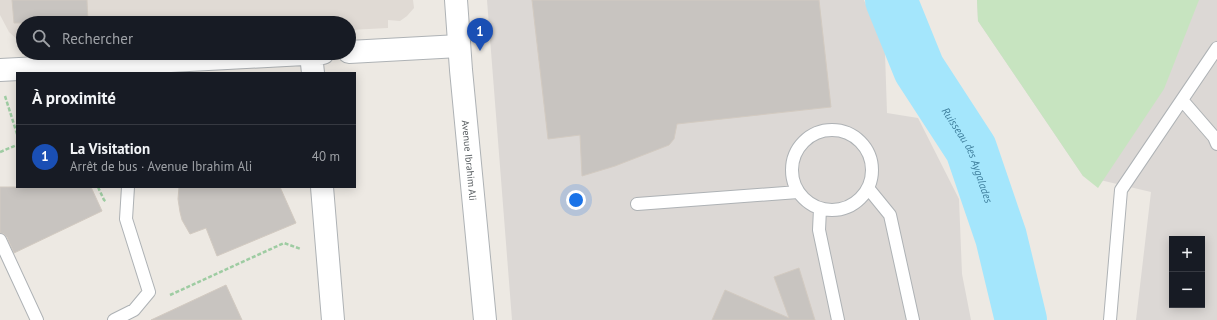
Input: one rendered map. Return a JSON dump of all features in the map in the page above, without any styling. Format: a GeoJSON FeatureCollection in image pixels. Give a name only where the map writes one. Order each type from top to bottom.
{"type":"FeatureCollection","features":[{"type":"Feature","properties":{"kind":"street","name":"Avenue Ibrahim Ali"},"geometry":{"type":"LineString","coordinates":[[456,0],[485,320]]}},
{"type":"Feature","properties":{"kind":"street"},"geometry":{"type":"LineString","coordinates":[[356,52],[459,46]]}},
{"type":"Feature","properties":{"kind":"street"},"geometry":{"type":"LineString","coordinates":[[0,70],[122,68],[316,60]]}},
{"type":"Feature","properties":{"kind":"street"},"geometry":{"type":"LineString","coordinates":[[322,188],[333,320]]}},
{"type":"Feature","properties":{"kind":"lane"},"geometry":{"type":"LineString","coordinates":[[1110,320],[1121,190],[1217,48]]}},
{"type":"Feature","properties":{"kind":"lane"},"geometry":{"type":"LineString","coordinates":[[1182,100],[1214,137],[1217,144]]}},
{"type":"Feature","properties":{"kind":"lane"},"geometry":{"type":"LineString","coordinates":[[829,130],[843,131],[856,137],[865,147],[871,160],[872,174],[868,188],[862,197],[843,209],[831,210],[820,208],[807,202],[798,192],[792,179],[791,165],[795,152],[804,140],[815,132],[829,130]]}},
{"type":"Feature","properties":{"kind":"lane"},"geometry":{"type":"LineString","coordinates":[[114,320],[134,310],[149,292],[126,219],[128,188]]}},
{"type":"Feature","properties":{"kind":"lane"},"geometry":{"type":"LineString","coordinates":[[868,188],[890,215],[913,320]]}},
{"type":"Feature","properties":{"kind":"lane"},"geometry":{"type":"LineString","coordinates":[[637,204],[798,192]]}},
{"type":"Feature","properties":{"kind":"lane"},"geometry":{"type":"LineString","coordinates":[[820,208],[819,230],[838,320]]}},
{"type":"Feature","properties":{"kind":"lane"},"geometry":{"type":"LineString","coordinates":[[0,240],[37,320]]}},
{"type":"Feature","properties":{"kind":"path"},"geometry":{"type":"LineString","coordinates":[[4,91],[16,131]]}},
{"type":"Feature","properties":{"kind":"path"},"geometry":{"type":"LineString","coordinates":[[0,152],[16,145]]}},
{"type":"Feature","properties":{"kind":"path"},"geometry":{"type":"LineString","coordinates":[[149,292],[166,297],[284,243],[328,257]]}},
{"type":"Feature","properties":{"kind":"shaded area"},"geometry":{"type":"Polygon","coordinates":[[[0,0],[413,0],[414,8],[400,21],[388,20],[388,28],[356,30],[356,16],[16,16],[16,38],[9,32],[0,15],[0,0]]]}},
{"type":"Feature","properties":{"kind":"shaded area"},"geometry":{"type":"Polygon","coordinates":[[[487,0],[864,0],[885,53],[887,113],[918,118],[959,199],[962,274],[971,320],[512,320],[487,0]]]}},
{"type":"Feature","properties":{"kind":"shaded area"},"geometry":{"type":"Polygon","coordinates":[[[977,0],[1217,0],[1217,320],[1136,320],[1151,192],[1083,176],[978,21],[977,0]]]}},
{"type":"Feature","properties":{"kind":"green space"},"geometry":{"type":"Polygon","coordinates":[[[977,0],[1199,0],[1164,89],[1098,188],[1083,176],[978,21],[977,0]]]}},
{"type":"Feature","properties":{"kind":"building"},"geometry":{"type":"Polygon","coordinates":[[[12,0],[87,0],[88,16],[16,16],[16,23],[14,23],[12,0]]]}},
{"type":"Feature","properties":{"kind":"building"},"geometry":{"type":"Polygon","coordinates":[[[532,0],[819,0],[831,107],[677,124],[674,139],[669,145],[615,166],[582,176],[580,135],[548,139],[532,0]]]}},
{"type":"Feature","properties":{"kind":"building"},"geometry":{"type":"Polygon","coordinates":[[[0,187],[91,188],[102,211],[14,253],[7,237],[0,233],[0,187]]]}},
{"type":"Feature","properties":{"kind":"building"},"geometry":{"type":"Polygon","coordinates":[[[179,188],[280,188],[296,223],[217,256],[206,228],[190,234],[182,220],[178,199],[179,188]]]}},
{"type":"Feature","properties":{"kind":"building"},"geometry":{"type":"Polygon","coordinates":[[[799,268],[815,320],[712,320],[725,290],[789,318],[774,277],[799,268]]]}},
{"type":"Feature","properties":{"kind":"building"},"geometry":{"type":"Polygon","coordinates":[[[226,285],[242,320],[151,320],[226,285]]]}},
{"type":"Feature","properties":{"kind":"waterway","name":"Ruisseau des Aygalades"},"geometry":{"type":"LineString","coordinates":[[891,0],[919,69],[971,149],[1001,237],[1021,320]]}},
{"type":"Feature","properties":{"kind":"place","name":"La Visitation"},"geometry":{"type":"Point","coordinates":[480,51]}}]}
